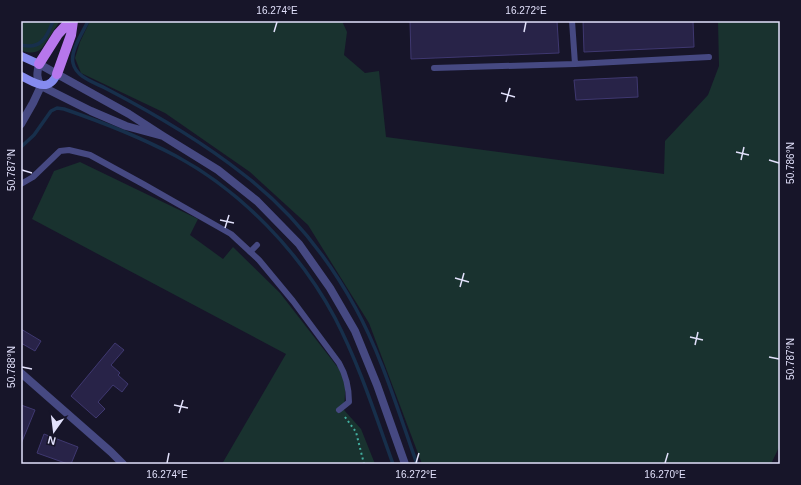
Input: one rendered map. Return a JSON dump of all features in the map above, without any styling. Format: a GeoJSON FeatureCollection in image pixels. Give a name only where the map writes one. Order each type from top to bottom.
{"type":"FeatureCollection","features":[{"type":"Feature","properties":{"kind":"main road"},"geometry":{"type":"LineString","coordinates":[[21,56],[39,64],[58,34],[72,21]]}},
{"type":"Feature","properties":{"kind":"main road"},"geometry":{"type":"LineString","coordinates":[[21,76],[41,86],[51,83],[55,79],[71,35],[72,21]]}},
{"type":"Feature","properties":{"kind":"street"},"geometry":{"type":"LineString","coordinates":[[163,136],[126,126],[91,111],[41,86],[37,76],[39,64],[129,114],[218,170],[257,201],[299,244],[330,288],[355,331],[377,385],[405,464]]}},
{"type":"Feature","properties":{"kind":"street"},"geometry":{"type":"LineString","coordinates":[[21,124],[30,110],[41,86]]}},
{"type":"Feature","properties":{"kind":"street"},"geometry":{"type":"LineString","coordinates":[[21,373],[123,464]]}},
{"type":"Feature","properties":{"kind":"lane"},"geometry":{"type":"LineString","coordinates":[[572,21],[575,64]]}},
{"type":"Feature","properties":{"kind":"lane"},"geometry":{"type":"LineString","coordinates":[[434,68],[575,64],[709,57]]}},
{"type":"Feature","properties":{"kind":"lane"},"geometry":{"type":"LineString","coordinates":[[21,184],[33,177],[60,151],[69,150],[90,155],[231,234],[259,260],[293,301],[339,363],[344,373],[349,392],[349,402],[339,410]]}},
{"type":"Feature","properties":{"kind":"lane"},"geometry":{"type":"LineString","coordinates":[[250,252],[257,245]]}},
{"type":"Feature","properties":{"kind":"path"},"geometry":{"type":"LineString","coordinates":[[339,410],[356,432],[364,464]]}},
{"type":"Feature","properties":{"kind":"green space"},"geometry":{"type":"Polygon","coordinates":[[[21,21],[60,21],[42,48],[30,53],[21,51],[21,21]]]}},
{"type":"Feature","properties":{"kind":"green space"},"geometry":{"type":"Polygon","coordinates":[[[90,21],[342,21],[347,32],[344,55],[365,73],[379,71],[386,137],[664,174],[665,141],[708,95],[719,66],[718,21],[780,21],[780,445],[771,464],[422,464],[369,323],[308,225],[250,172],[165,113],[81,73],[75,58],[80,42],[90,21]]]}},
{"type":"Feature","properties":{"kind":"green space"},"geometry":{"type":"Polygon","coordinates":[[[80,162],[198,219],[190,235],[223,259],[233,247],[280,293],[346,378],[344,410],[361,429],[375,464],[222,464],[286,354],[32,219],[54,171],[80,162]]]}},
{"type":"Feature","properties":{"kind":"building"},"geometry":{"type":"Polygon","coordinates":[[[410,21],[557,21],[559,53],[411,59],[410,21]]]}},
{"type":"Feature","properties":{"kind":"building"},"geometry":{"type":"Polygon","coordinates":[[[583,21],[693,21],[694,47],[584,52],[583,21]]]}},
{"type":"Feature","properties":{"kind":"building"},"geometry":{"type":"Polygon","coordinates":[[[637,77],[638,97],[576,100],[574,80],[637,77]]]}},
{"type":"Feature","properties":{"kind":"building"},"geometry":{"type":"Polygon","coordinates":[[[21,329],[41,341],[35,351],[21,343],[21,329]]]}},
{"type":"Feature","properties":{"kind":"building"},"geometry":{"type":"Polygon","coordinates":[[[115,343],[124,350],[111,365],[120,373],[118,375],[128,384],[122,392],[113,385],[98,402],[105,409],[96,418],[71,396],[115,343]]]}},
{"type":"Feature","properties":{"kind":"building"},"geometry":{"type":"Polygon","coordinates":[[[21,405],[35,410],[21,444],[21,405]]]}},
{"type":"Feature","properties":{"kind":"building"},"geometry":{"type":"Polygon","coordinates":[[[44,434],[78,447],[71,464],[37,453],[44,434]]]}},
{"type":"Feature","properties":{"kind":"waterway"},"geometry":{"type":"LineString","coordinates":[[21,45],[34,46],[38,44],[46,37],[53,21]]}},
{"type":"Feature","properties":{"kind":"waterway"},"geometry":{"type":"LineString","coordinates":[[88,21],[73,53],[73,63],[81,75],[158,117],[227,162],[276,202],[306,234],[344,288],[365,326],[389,384],[417,464]]}},
{"type":"Feature","properties":{"kind":"waterway"},"geometry":{"type":"LineString","coordinates":[[21,147],[34,135],[51,111],[57,108],[64,109],[121,130],[176,156],[200,170],[246,205],[267,225],[305,270],[335,318],[359,371],[393,464]]}}]}
